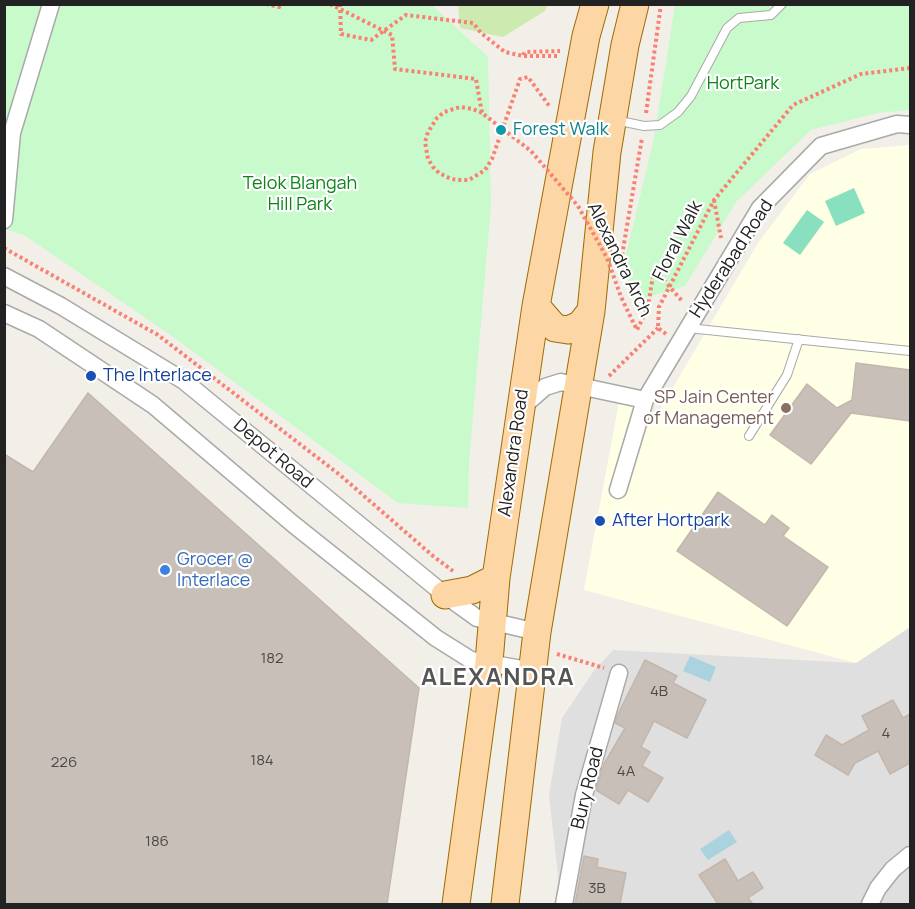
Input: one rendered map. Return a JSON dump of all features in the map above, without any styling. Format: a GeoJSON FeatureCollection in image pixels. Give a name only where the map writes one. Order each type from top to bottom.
{"type":"FeatureCollection","features":[{"type":"Feature","properties":{"kind":"main road","name":"Alexandra Road"},"geometry":{"type":"LineString","coordinates":[[456,904],[489,662],[496,578],[536,306],[586,36],[595,4]]}},
{"type":"Feature","properties":{"kind":"main road"},"geometry":{"type":"LineString","coordinates":[[505,904],[537,632],[586,388],[591,310],[607,152],[625,45],[635,4]]}},
{"type":"Feature","properties":{"kind":"main road"},"geometry":{"type":"LineString","coordinates":[[536,306],[555,328],[568,330],[580,325],[591,310]]}},
{"type":"Feature","properties":{"kind":"main road"},"geometry":{"type":"LineString","coordinates":[[445,595],[472,590],[496,578]]}},
{"type":"Feature","properties":{"kind":"street"},"geometry":{"type":"LineString","coordinates":[[4,220],[12,133],[51,4]]}},
{"type":"Feature","properties":{"kind":"street","name":"Hyderabad Road"},"geometry":{"type":"LineString","coordinates":[[618,490],[645,400],[680,326],[760,208],[821,146],[897,124],[910,125]]}},
{"type":"Feature","properties":{"kind":"street","name":"Depot Road"},"geometry":{"type":"LineString","coordinates":[[4,276],[61,306],[184,381],[445,595],[477,618],[537,632]]}},
{"type":"Feature","properties":{"kind":"street"},"geometry":{"type":"LineString","coordinates":[[4,313],[39,329],[153,405],[293,524],[436,638],[471,660],[532,671]]}},
{"type":"Feature","properties":{"kind":"street"},"geometry":{"type":"LineString","coordinates":[[521,408],[545,387],[561,382],[645,400]]}},
{"type":"Feature","properties":{"kind":"street","name":"Bury Road"},"geometry":{"type":"LineString","coordinates":[[564,904],[584,795],[619,673]]}},
{"type":"Feature","properties":{"kind":"street"},"geometry":{"type":"LineString","coordinates":[[870,904],[893,868],[910,855]]}},
{"type":"Feature","properties":{"kind":"lane"},"geometry":{"type":"LineString","coordinates":[[612,119],[644,126],[660,124],[678,112],[691,96],[727,28],[739,18],[771,15],[782,4]]}},
{"type":"Feature","properties":{"kind":"lane"},"geometry":{"type":"LineString","coordinates":[[680,326],[910,351]]}},
{"type":"Feature","properties":{"kind":"lane"},"geometry":{"type":"LineString","coordinates":[[749,436],[787,375],[799,339]]}},
{"type":"Feature","properties":{"kind":"path"},"geometry":{"type":"LineString","coordinates":[[266,4],[279,7],[284,4]]}},
{"type":"Feature","properties":{"kind":"path"},"geometry":{"type":"LineString","coordinates":[[330,4],[392,36],[395,69],[476,79],[482,113]]}},
{"type":"Feature","properties":{"kind":"path"},"geometry":{"type":"LineString","coordinates":[[340,4],[342,34],[371,40],[406,15],[473,23],[481,33],[504,52],[523,56],[560,53]]}},
{"type":"Feature","properties":{"kind":"path","name":"Floral Walk"},"geometry":{"type":"LineString","coordinates":[[658,328],[659,307],[714,200],[793,105],[861,74],[910,68]]}},
{"type":"Feature","properties":{"kind":"path"},"geometry":{"type":"LineString","coordinates":[[482,113],[460,107],[444,112],[437,118],[425,142],[428,159],[439,173],[451,179],[469,180],[485,170],[492,159],[520,79],[528,77],[550,107]]}},
{"type":"Feature","properties":{"kind":"path","name":"Alexandra Arch"},"geometry":{"type":"LineString","coordinates":[[482,113],[531,151],[578,206],[607,258],[621,297],[637,330],[648,307],[654,269],[683,302]]}},
{"type":"Feature","properties":{"kind":"path","name":"Floral Walk"},"geometry":{"type":"LineString","coordinates":[[714,200],[721,237],[716,246]]}},
{"type":"Feature","properties":{"kind":"path","name":"Floral Walk"},"geometry":{"type":"LineString","coordinates":[[683,302],[688,293]]}},
{"type":"Feature","properties":{"kind":"path"},"geometry":{"type":"LineString","coordinates":[[586,388],[658,328],[667,335],[680,326]]}},
{"type":"Feature","properties":{"kind":"path"},"geometry":{"type":"LineString","coordinates":[[556,653],[619,673]]}},
{"type":"Feature","properties":{"kind":"shaded area","name":"SP Jain Center of Management"},"geometry":{"type":"Polygon","coordinates":[[[910,145],[910,627],[856,663],[584,590],[619,402],[658,413],[758,243],[810,174],[861,149],[910,145]]]}},
{"type":"Feature","properties":{"kind":"shaded area"},"geometry":{"type":"Polygon","coordinates":[[[910,627],[910,904],[556,904],[559,885],[549,795],[562,718],[593,672],[613,650],[856,663],[910,627]]]}},
{"type":"Feature","properties":{"kind":"green space"},"geometry":{"type":"Polygon","coordinates":[[[458,4],[547,5],[545,11],[503,37],[460,28],[458,4]]]}},
{"type":"Feature","properties":{"kind":"green space","name":"Telok Blangah Hill Park"},"geometry":{"type":"Polygon","coordinates":[[[5,5],[432,5],[488,57],[491,206],[469,462],[468,508],[398,503],[172,336],[24,235],[5,229],[5,5]]]}},
{"type":"Feature","properties":{"kind":"green space","name":"HortPark"},"geometry":{"type":"Polygon","coordinates":[[[675,5],[910,5],[910,110],[878,113],[811,130],[736,202],[685,286],[634,301],[624,263],[654,138],[675,5]]]}},
{"type":"Feature","properties":{"kind":"green space"},"geometry":{"type":"Polygon","coordinates":[[[854,188],[865,213],[836,226],[825,201],[854,188]]]}},
{"type":"Feature","properties":{"kind":"green space"},"geometry":{"type":"Polygon","coordinates":[[[807,210],[824,222],[800,255],[783,243],[807,210]]]}},
{"type":"Feature","properties":{"kind":"water"},"geometry":{"type":"Polygon","coordinates":[[[690,656],[716,667],[710,682],[683,671],[690,656]]]}},
{"type":"Feature","properties":{"kind":"water"},"geometry":{"type":"Polygon","coordinates":[[[729,830],[737,842],[708,860],[700,849],[729,830]]]}},
{"type":"Feature","properties":{"kind":"building"},"geometry":{"type":"Polygon","coordinates":[[[856,363],[910,370],[910,421],[851,413],[811,464],[770,435],[807,384],[837,408],[852,400],[856,363]]]}},
{"type":"Feature","properties":{"kind":"building","name":"The Interlace"},"geometry":{"type":"Polygon","coordinates":[[[88,393],[419,688],[387,904],[4,904],[4,454],[33,472],[88,393]]]}},
{"type":"Feature","properties":{"kind":"building"},"geometry":{"type":"Polygon","coordinates":[[[718,492],[765,525],[772,515],[789,528],[783,536],[828,567],[787,626],[677,551],[718,492]]]}},
{"type":"Feature","properties":{"kind":"building"},"geometry":{"type":"Polygon","coordinates":[[[645,660],[677,676],[673,683],[706,700],[687,738],[654,721],[641,747],[650,752],[642,766],[663,778],[648,802],[628,790],[619,804],[596,790],[604,764],[625,728],[615,723],[619,712],[645,660]]]}},
{"type":"Feature","properties":{"kind":"building"},"geometry":{"type":"Polygon","coordinates":[[[893,700],[903,718],[910,714],[910,763],[890,774],[878,751],[855,763],[848,775],[815,755],[826,735],[842,745],[869,730],[862,716],[893,700]]]}},
{"type":"Feature","properties":{"kind":"building"},"geometry":{"type":"Polygon","coordinates":[[[584,856],[598,859],[597,867],[626,873],[620,904],[575,904],[584,856]]]}},
{"type":"Feature","properties":{"kind":"building"},"geometry":{"type":"Polygon","coordinates":[[[725,859],[738,881],[753,872],[763,888],[748,898],[753,904],[718,904],[699,875],[725,859]]]}},
{"type":"Feature","properties":{"kind":"place","name":"Forest Walk"},"geometry":{"type":"Point","coordinates":[501,130]}},
{"type":"Feature","properties":{"kind":"place","name":"The Interlace"},"geometry":{"type":"Point","coordinates":[91,376]}},
{"type":"Feature","properties":{"kind":"place","name":"SP Jain Center of Management"},"geometry":{"type":"Point","coordinates":[786,408]}},
{"type":"Feature","properties":{"kind":"place","name":"After Hortpark"},"geometry":{"type":"Point","coordinates":[600,521]}},
{"type":"Feature","properties":{"kind":"place","name":"Grocer @ Interlace"},"geometry":{"type":"Point","coordinates":[165,570]}},
{"type":"Feature","properties":{"kind":"district","name":"ALEXANDRA"},"geometry":{"type":"Point","coordinates":[498,678]}}]}
